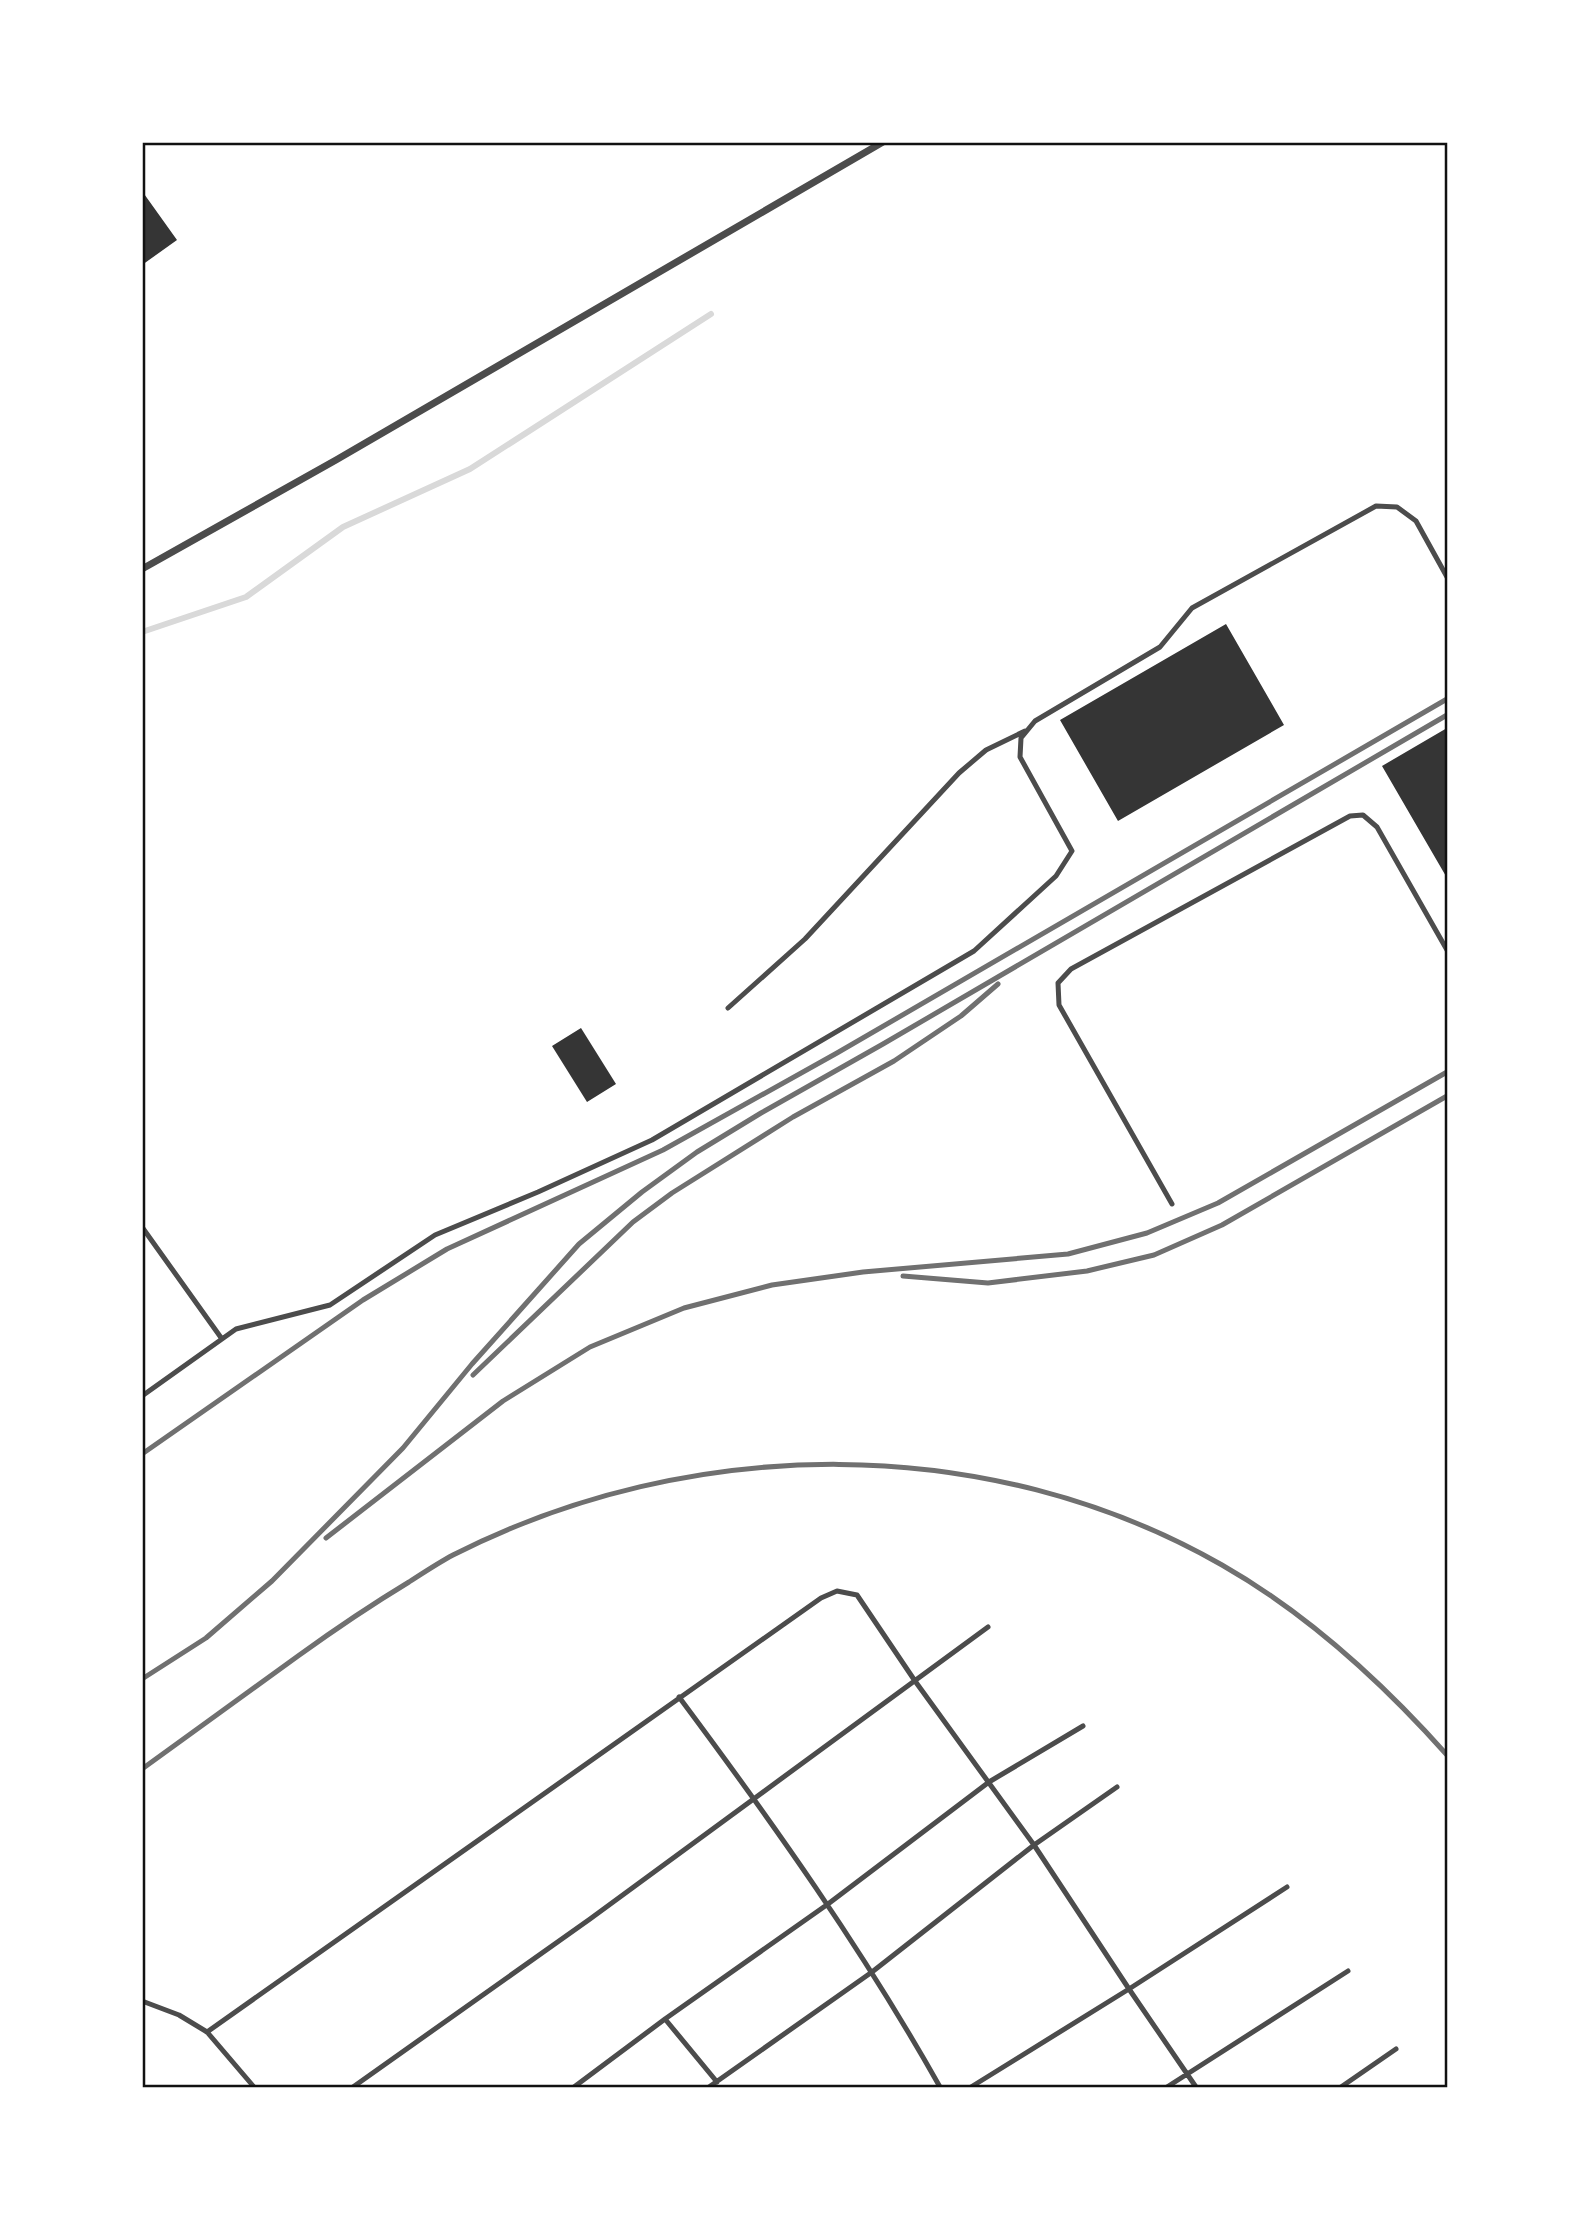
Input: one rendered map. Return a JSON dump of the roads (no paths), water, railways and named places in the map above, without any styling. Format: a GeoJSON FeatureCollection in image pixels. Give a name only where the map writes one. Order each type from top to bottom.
{"type":"FeatureCollection","features":[{"type":"Feature","properties":{"kind":"street"},"geometry":{"type":"LineString","coordinates":[[142,569],[336,460],[883,142]]}},
{"type":"Feature","properties":{"kind":"lane"},"geometry":{"type":"LineString","coordinates":[[142,1396],[236,1329],[330,1305],[435,1235],[652,1140],[974,951],[1056,876],[1072,851],[1020,757],[1021,738],[1035,721],[1160,647],[1192,608],[1376,506],[1397,508],[1416,521],[1447,577]]}},
{"type":"Feature","properties":{"kind":"lane"},"geometry":{"type":"LineString","coordinates":[[728,1007],[805,939],[959,773],[986,750],[1028,730]]}},
{"type":"Feature","properties":{"kind":"lane"},"geometry":{"type":"LineString","coordinates":[[1172,1204],[1059,1005],[1058,983],[1071,969],[1350,816],[1363,815],[1377,827],[1447,950]]}},
{"type":"Feature","properties":{"kind":"lane"},"geometry":{"type":"LineString","coordinates":[[142,1227],[222,1339]]}},
{"type":"Feature","properties":{"kind":"lane"},"geometry":{"type":"LineString","coordinates":[[207,2032],[678,1697],[821,1598],[837,1591],[856,1595],[1034,1845],[1196,2087]]}},
{"type":"Feature","properties":{"kind":"lane"},"geometry":{"type":"LineString","coordinates":[[353,2087],[590,1919],[988,1628]]}},
{"type":"Feature","properties":{"kind":"lane"},"geometry":{"type":"LineString","coordinates":[[678,1697],[754,1798],[828,1905],[872,1972],[940,2087]]}},
{"type":"Feature","properties":{"kind":"lane"},"geometry":{"type":"LineString","coordinates":[[574,2087],[665,2019],[828,1905],[989,1782],[1083,1726]]}},
{"type":"Feature","properties":{"kind":"lane"},"geometry":{"type":"LineString","coordinates":[[709,2087],[872,1972],[1034,1845],[1117,1787]]}},
{"type":"Feature","properties":{"kind":"lane"},"geometry":{"type":"LineString","coordinates":[[971,2087],[1287,1888]]}},
{"type":"Feature","properties":{"kind":"lane"},"geometry":{"type":"LineString","coordinates":[[1167,2087],[1348,1971]]}},
{"type":"Feature","properties":{"kind":"lane"},"geometry":{"type":"LineString","coordinates":[[142,2001],[179,2015],[207,2032],[254,2087]]}},
{"type":"Feature","properties":{"kind":"lane"},"geometry":{"type":"LineString","coordinates":[[665,2019],[717,2082]]}},
{"type":"Feature","properties":{"kind":"lane"},"geometry":{"type":"LineString","coordinates":[[1341,2087],[1396,2049]]}},
{"type":"Feature","properties":{"kind":"waterway"},"geometry":{"type":"LineString","coordinates":[[142,632],[246,597],[343,527],[470,469],[711,314]]}},
{"type":"Feature","properties":{"kind":"railway"},"geometry":{"type":"LineString","coordinates":[[142,1454],[363,1300],[447,1249],[663,1150],[837,1053],[1447,699]]}},
{"type":"Feature","properties":{"kind":"railway"},"geometry":{"type":"LineString","coordinates":[[142,1679],[206,1638],[272,1581],[403,1448],[472,1364],[579,1244],[642,1192],[697,1152],[761,1113],[1447,715]]}},
{"type":"Feature","properties":{"kind":"railway"},"geometry":{"type":"LineString","coordinates":[[473,1375],[633,1222],[672,1193],[793,1117],[894,1061],[961,1016],[998,984]]}},
{"type":"Feature","properties":{"kind":"railway"},"geometry":{"type":"LineString","coordinates":[[326,1538],[503,1401],[590,1347],[684,1308],[772,1285],[863,1272],[1068,1254],[1147,1233],[1218,1203],[1447,1072]]}},
{"type":"Feature","properties":{"kind":"railway"},"geometry":{"type":"LineString","coordinates":[[903,1276],[988,1283],[1087,1271],[1154,1255],[1222,1225],[1447,1096]]}},
{"type":"Feature","properties":{"kind":"railway"},"geometry":{"type":"LineString","coordinates":[[142,1769],[339,1627],[453,1555],[545,1515],[641,1487],[739,1470],[839,1464],[939,1471],[1037,1490],[1132,1521],[1222,1565],[1254,1584],[1314,1627],[1397,1701],[1447,1755]]}}]}
